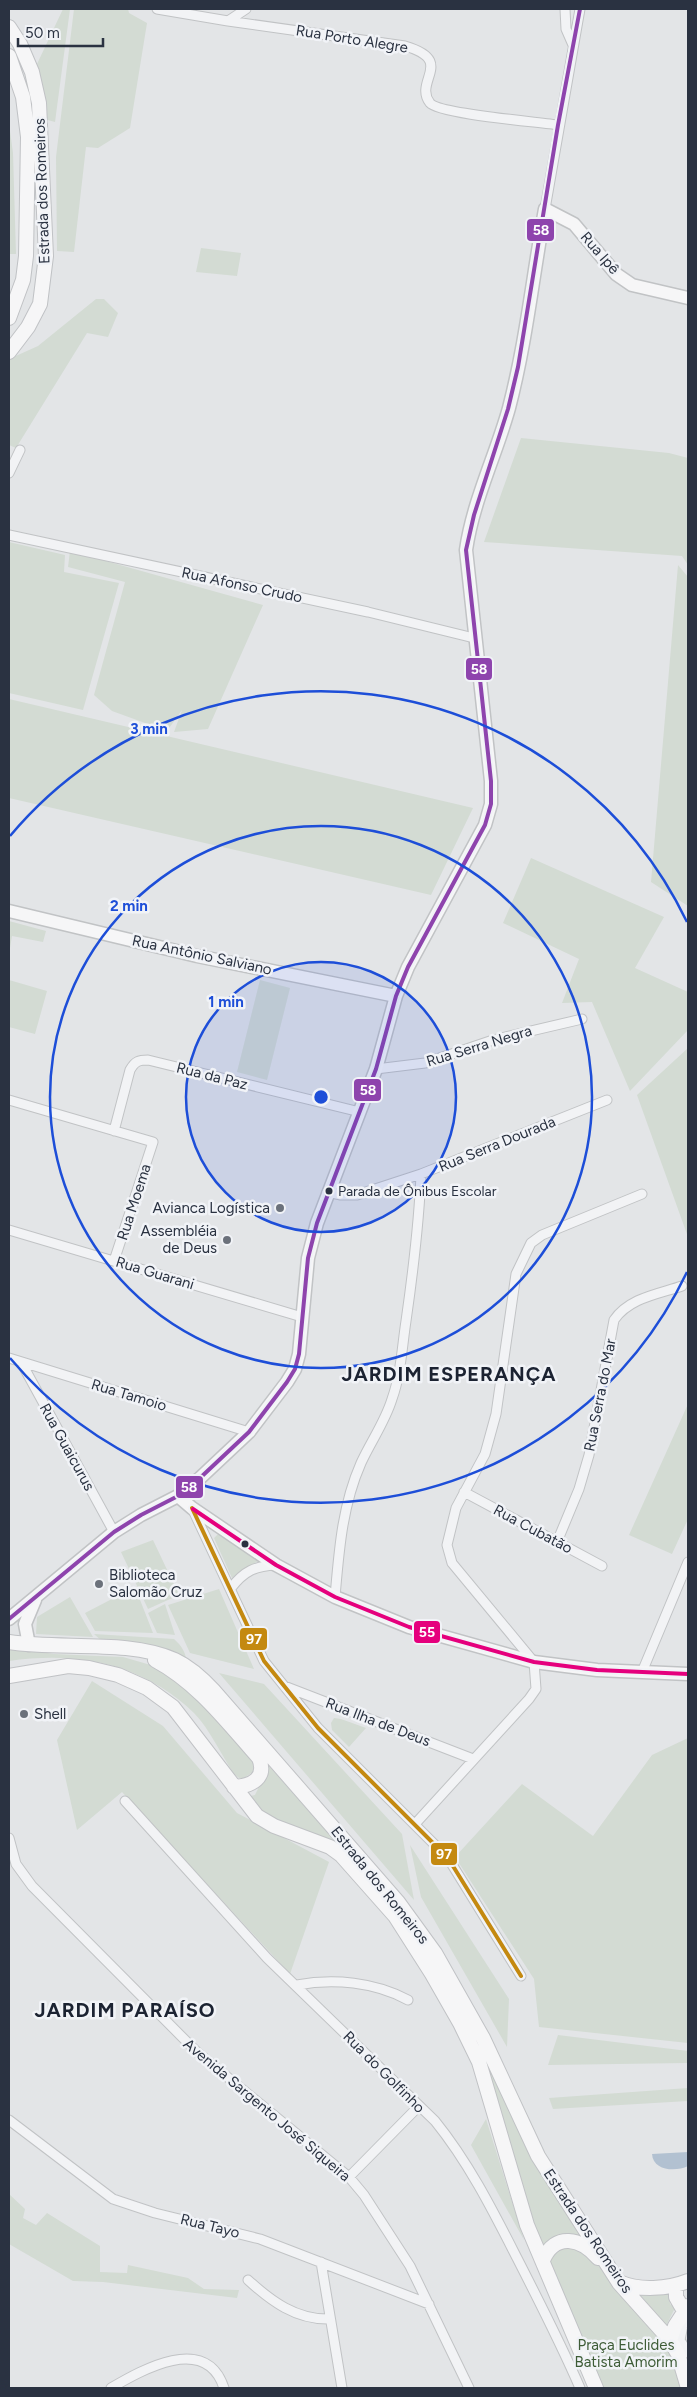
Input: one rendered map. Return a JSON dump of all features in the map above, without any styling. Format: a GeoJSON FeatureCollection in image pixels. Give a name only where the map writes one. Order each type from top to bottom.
{"type":"FeatureCollection","features":[{"type":"Feature","properties":{"kind":"main road","name":"Estrada dos Romeiros"},"geometry":{"type":"LineString","coordinates":[[9,28],[20,44],[32,72],[39,103],[46,256],[40,304],[28,326],[9,352]]}},
{"type":"Feature","properties":{"kind":"main road","name":"Estrada dos Romeiros"},"geometry":{"type":"LineString","coordinates":[[9,56],[23,97],[28,137],[26,256],[23,280],[11,314]]}},
{"type":"Feature","properties":{"kind":"main road"},"geometry":{"type":"LineString","coordinates":[[11,314],[28,326]]}},
{"type":"Feature","properties":{"kind":"main road","name":"Estrada dos Romeiros"},"geometry":{"type":"LineString","coordinates":[[9,1642],[29,1645],[138,1651],[174,1660],[203,1680],[398,1902],[435,1953],[483,2038],[538,2156],[619,2283],[670,2340],[678,2354],[688,2388]]}},
{"type":"Feature","properties":{"kind":"main road"},"geometry":{"type":"LineString","coordinates":[[138,1651],[182,1676],[198,1689],[259,1758],[263,1767],[261,1775],[253,1783],[234,1787]]}},
{"type":"Feature","properties":{"kind":"main road","name":"Estrada dos Romeiros"},"geometry":{"type":"LineString","coordinates":[[9,1676],[68,1666],[88,1668],[118,1675],[147,1688],[173,1707],[257,1816],[274,1826],[330,1847],[341,1855],[394,1916],[460,2023],[479,2062],[491,2097],[518,2201],[596,2388]]}},
{"type":"Feature","properties":{"kind":"main road"},"geometry":{"type":"LineString","coordinates":[[543,2260],[548,2249],[556,2243],[579,2242],[591,2250],[619,2283],[650,2288],[682,2283]]}},
{"type":"Feature","properties":{"kind":"main road"},"geometry":{"type":"LineString","coordinates":[[670,2340],[675,2326],[687,2312],[676,2296],[682,2283]]}},
{"type":"Feature","properties":{"kind":"street","name":"Rua Porto Alegre"},"geometry":{"type":"LineString","coordinates":[[157,9],[405,46],[425,54],[430,60],[431,66],[427,91],[431,104],[435,107],[472,114],[558,125]]}},
{"type":"Feature","properties":{"kind":"street"},"geometry":{"type":"LineString","coordinates":[[228,21],[246,9]]}},
{"type":"Feature","properties":{"kind":"street"},"geometry":{"type":"LineString","coordinates":[[565,9],[566,29],[573,45]]}},
{"type":"Feature","properties":{"kind":"street"},"geometry":{"type":"LineString","coordinates":[[9,1619],[114,1532],[141,1515],[178,1496],[200,1478],[249,1432],[295,1369],[308,1258],[327,1192],[376,1069],[396,996],[408,967],[485,826],[491,804],[491,781],[466,566],[468,535],[508,409],[518,367],[558,125],[580,9]]}},
{"type":"Feature","properties":{"kind":"street","name":"Rua Ipê"},"geometry":{"type":"LineString","coordinates":[[544,209],[574,224],[616,274],[632,285],[688,298]]}},
{"type":"Feature","properties":{"kind":"street"},"geometry":{"type":"LineString","coordinates":[[9,473],[20,450]]}},
{"type":"Feature","properties":{"kind":"street","name":"Rua Afonso Crudo"},"geometry":{"type":"LineString","coordinates":[[9,535],[368,612],[474,638]]}},
{"type":"Feature","properties":{"kind":"street","name":"Rua Antônio Salviano"},"geometry":{"type":"LineString","coordinates":[[9,911],[197,956],[396,996]]}},
{"type":"Feature","properties":{"kind":"street","name":"Rua Serra Negra"},"geometry":{"type":"LineString","coordinates":[[376,1069],[425,1063],[493,1040],[582,1019]]}},
{"type":"Feature","properties":{"kind":"street","name":"Rua da Paz"},"geometry":{"type":"LineString","coordinates":[[114,1131],[130,1070],[134,1063],[140,1060],[148,1060],[360,1112]]}},
{"type":"Feature","properties":{"kind":"street"},"geometry":{"type":"LineString","coordinates":[[9,1100],[114,1131]]}},
{"type":"Feature","properties":{"kind":"street","name":"Rua Serra Dourada"},"geometry":{"type":"LineString","coordinates":[[327,1192],[341,1195],[357,1195],[421,1174],[607,1100]]}},
{"type":"Feature","properties":{"kind":"street","name":"Rua Moema"},"geometry":{"type":"LineString","coordinates":[[114,1131],[153,1142],[114,1261]]}},
{"type":"Feature","properties":{"kind":"street"},"geometry":{"type":"LineString","coordinates":[[335,1597],[342,1532],[352,1488],[361,1462],[379,1431],[393,1398],[399,1370],[418,1229],[421,1174]]}},
{"type":"Feature","properties":{"kind":"street"},"geometry":{"type":"LineString","coordinates":[[415,1824],[536,1689],[534,1662],[452,1563],[447,1545],[456,1508],[485,1454],[496,1414],[514,1284],[523,1256],[531,1243],[542,1235],[642,1194]]}},
{"type":"Feature","properties":{"kind":"street","name":"Rua Guarani"},"geometry":{"type":"LineString","coordinates":[[9,1230],[302,1317]]}},
{"type":"Feature","properties":{"kind":"street","name":"Rua Serra do Mar"},"geometry":{"type":"LineString","coordinates":[[557,1542],[579,1490],[588,1455],[614,1320],[622,1309],[630,1304],[682,1286]]}},
{"type":"Feature","properties":{"kind":"street","name":"Rua Tamoio"},"geometry":{"type":"LineString","coordinates":[[9,1358],[249,1432]]}},
{"type":"Feature","properties":{"kind":"street","name":"Rua Guaicurus"},"geometry":{"type":"LineString","coordinates":[[21,1362],[114,1532]]}},
{"type":"Feature","properties":{"kind":"street","name":"Rua Cubatão"},"geometry":{"type":"LineString","coordinates":[[464,1492],[602,1566]]}},
{"type":"Feature","properties":{"kind":"street"},"geometry":{"type":"LineString","coordinates":[[178,1496],[192,1508],[276,1565],[335,1597],[409,1626],[534,1662],[597,1670],[688,1674]]}},
{"type":"Feature","properties":{"kind":"street"},"geometry":{"type":"LineString","coordinates":[[192,1508],[264,1661],[318,1728],[448,1858],[521,1976]]}},
{"type":"Feature","properties":{"kind":"street"},"geometry":{"type":"LineString","coordinates":[[642,1672],[688,1562]]}},
{"type":"Feature","properties":{"kind":"street"},"geometry":{"type":"LineString","coordinates":[[231,1588],[240,1576],[250,1570],[260,1566],[276,1565]]}},
{"type":"Feature","properties":{"kind":"street"},"geometry":{"type":"LineString","coordinates":[[29,1645],[25,1624],[38,1595]]}},
{"type":"Feature","properties":{"kind":"street","name":"Rua Ilha de Deus"},"geometry":{"type":"LineString","coordinates":[[282,1685],[473,1759]]}},
{"type":"Feature","properties":{"kind":"street","name":"Rua do Golfinho"},"geometry":{"type":"LineString","coordinates":[[125,1801],[267,1958],[297,1985],[447,2136],[485,2197],[564,2349],[580,2388]]}},
{"type":"Feature","properties":{"kind":"street","name":"Avenida Sargento José Siqueira"},"geometry":{"type":"LineString","coordinates":[[9,1838],[11,1859],[32,1886],[197,2052],[349,2177],[364,2195],[397,2244],[469,2388]]}},
{"type":"Feature","properties":{"kind":"street"},"geometry":{"type":"LineString","coordinates":[[297,1985],[316,1981],[348,1982],[398,1994],[408,2000]]}},
{"type":"Feature","properties":{"kind":"street"},"geometry":{"type":"LineString","coordinates":[[349,2177],[418,2107]]}},
{"type":"Feature","properties":{"kind":"street","name":"Rua Tayo"},"geometry":{"type":"LineString","coordinates":[[9,2120],[112,2200],[155,2213],[260,2239],[428,2304]]}},
{"type":"Feature","properties":{"kind":"street"},"geometry":{"type":"LineString","coordinates":[[321,2262],[342,2388]]}},
{"type":"Feature","properties":{"kind":"street"},"geometry":{"type":"LineString","coordinates":[[248,2280],[283,2308],[313,2320],[330,2318]]}},
{"type":"Feature","properties":{"kind":"street"},"geometry":{"type":"LineString","coordinates":[[687,2312],[680,2340],[688,2352]]}},
{"type":"Feature","properties":{"kind":"street"},"geometry":{"type":"LineString","coordinates":[[110,2388],[145,2368],[168,2360],[205,2364],[215,2371],[224,2388]]}},
{"type":"Feature","properties":{"kind":"green space"},"geometry":{"type":"Polygon","coordinates":[[[63,9],[70,9],[55,122],[44,119],[37,64],[63,9]]]}},
{"type":"Feature","properties":{"kind":"green space"},"geometry":{"type":"Polygon","coordinates":[[[74,9],[128,9],[129,13],[147,23],[130,128],[98,148],[86,147],[74,252],[57,251],[56,157],[74,9]]]}},
{"type":"Feature","properties":{"kind":"green space"},"geometry":{"type":"Polygon","coordinates":[[[9,124],[13,153],[16,254],[9,254],[9,124]]]}},
{"type":"Feature","properties":{"kind":"green space"},"geometry":{"type":"Polygon","coordinates":[[[201,248],[241,253],[237,276],[196,272],[201,248]]]}},
{"type":"Feature","properties":{"kind":"green space"},"geometry":{"type":"Polygon","coordinates":[[[96,299],[104,299],[118,313],[108,337],[87,333],[16,448],[9,445],[9,359],[38,346],[96,299]]]}},
{"type":"Feature","properties":{"kind":"green space"},"geometry":{"type":"Polygon","coordinates":[[[521,438],[669,453],[688,458],[688,565],[682,556],[484,542],[521,438]]]}},
{"type":"Feature","properties":{"kind":"green space"},"geometry":{"type":"Polygon","coordinates":[[[9,542],[65,555],[64,572],[119,583],[83,710],[9,693],[9,542]]]}},
{"type":"Feature","properties":{"kind":"green space"},"geometry":{"type":"Polygon","coordinates":[[[70,551],[263,605],[208,729],[174,732],[182,710],[167,731],[112,711],[94,695],[125,582],[68,567],[70,551]]]}},
{"type":"Feature","properties":{"kind":"green space"},"geometry":{"type":"Polygon","coordinates":[[[678,565],[688,577],[688,906],[651,882],[678,565]]]}},
{"type":"Feature","properties":{"kind":"green space"},"geometry":{"type":"Polygon","coordinates":[[[9,699],[473,808],[431,895],[9,798],[9,699]]]}},
{"type":"Feature","properties":{"kind":"green space"},"geometry":{"type":"Polygon","coordinates":[[[531,858],[664,917],[635,968],[688,992],[688,1030],[630,1091],[592,1002],[562,1003],[579,959],[503,923],[531,858]]]}},
{"type":"Feature","properties":{"kind":"green space"},"geometry":{"type":"Polygon","coordinates":[[[9,921],[46,931],[43,942],[12,936],[9,954],[9,921]]]}},
{"type":"Feature","properties":{"kind":"green space"},"geometry":{"type":"Polygon","coordinates":[[[9,980],[47,991],[35,1034],[9,1027],[9,980]]]}},
{"type":"Feature","properties":{"kind":"green space"},"geometry":{"type":"Polygon","coordinates":[[[260,980],[290,988],[267,1080],[237,1072],[260,980]]]}},
{"type":"Feature","properties":{"kind":"green space"},"geometry":{"type":"Polygon","coordinates":[[[688,1048],[688,1237],[637,1095],[688,1048]]]}},
{"type":"Feature","properties":{"kind":"green space"},"geometry":{"type":"Polygon","coordinates":[[[688,1404],[688,1519],[672,1554],[629,1535],[688,1404]]]}},
{"type":"Feature","properties":{"kind":"green space"},"geometry":{"type":"Polygon","coordinates":[[[220,1532],[258,1561],[232,1578],[214,1538],[220,1532]]]}},
{"type":"Feature","properties":{"kind":"green space"},"geometry":{"type":"Polygon","coordinates":[[[153,1540],[179,1595],[148,1609],[121,1552],[153,1540]]]}},
{"type":"Feature","properties":{"kind":"green space"},"geometry":{"type":"Polygon","coordinates":[[[135,1587],[153,1633],[95,1631],[85,1613],[135,1587]]]}},
{"type":"Feature","properties":{"kind":"green space"},"geometry":{"type":"Polygon","coordinates":[[[219,1589],[254,1669],[190,1653],[168,1605],[219,1589]]]}},
{"type":"Feature","properties":{"kind":"green space"},"geometry":{"type":"Polygon","coordinates":[[[70,1597],[93,1637],[36,1634],[37,1617],[70,1597]]]}},
{"type":"Feature","properties":{"kind":"green space"},"geometry":{"type":"Polygon","coordinates":[[[165,1604],[175,1635],[157,1633],[148,1613],[165,1604]]]}},
{"type":"Feature","properties":{"kind":"green space"},"geometry":{"type":"Polygon","coordinates":[[[94,1634],[174,1639],[183,1650],[187,1664],[103,1642],[94,1634]]]}},
{"type":"Feature","properties":{"kind":"green space"},"geometry":{"type":"Polygon","coordinates":[[[9,1647],[54,1654],[123,1657],[161,1668],[191,1689],[253,1760],[253,1772],[244,1778],[239,1778],[234,1774],[200,1719],[174,1696],[153,1682],[108,1664],[84,1660],[35,1658],[9,1661],[9,1647]]]}},
{"type":"Feature","properties":{"kind":"green space"},"geometry":{"type":"Polygon","coordinates":[[[219,1673],[264,1684],[402,1834],[414,1900],[219,1673]]]}},
{"type":"Feature","properties":{"kind":"green space"},"geometry":{"type":"Polygon","coordinates":[[[92,1681],[163,1726],[237,1813],[329,1862],[290,1974],[122,1792],[77,1830],[57,1740],[92,1681]]]}},
{"type":"Feature","properties":{"kind":"green space"},"geometry":{"type":"Polygon","coordinates":[[[334,1718],[366,1728],[349,1747],[332,1730],[331,1723],[334,1718]]]}},
{"type":"Feature","properties":{"kind":"green space"},"geometry":{"type":"Polygon","coordinates":[[[688,1738],[688,2043],[539,2027],[534,1979],[455,1857],[522,1784],[593,1836],[652,1755],[688,1738]]]}},
{"type":"Feature","properties":{"kind":"green space"},"geometry":{"type":"Polygon","coordinates":[[[269,1766],[336,1842],[334,1845],[259,1811],[246,1797],[255,1795],[269,1766]]]}},
{"type":"Feature","properties":{"kind":"green space"},"geometry":{"type":"Polygon","coordinates":[[[410,1845],[509,1999],[507,2047],[421,1897],[410,1845]]]}},
{"type":"Feature","properties":{"kind":"green space"},"geometry":{"type":"Polygon","coordinates":[[[558,2035],[688,2051],[688,2063],[548,2065],[558,2035]]]}},
{"type":"Feature","properties":{"kind":"green space"},"geometry":{"type":"Polygon","coordinates":[[[486,2061],[520,2133],[586,2243],[544,2248],[524,2206],[486,2061]]]}},
{"type":"Feature","properties":{"kind":"green space"},"geometry":{"type":"Polygon","coordinates":[[[688,2088],[688,2101],[553,2109],[549,2098],[688,2088]]]}},
{"type":"Feature","properties":{"kind":"green space"},"geometry":{"type":"Polygon","coordinates":[[[486,2119],[524,2240],[471,2145],[486,2119]]]}},
{"type":"Feature","properties":{"kind":"green space"},"geometry":{"type":"Polygon","coordinates":[[[9,2194],[25,2209],[23,2218],[36,2225],[47,2213],[100,2246],[100,2272],[127,2273],[128,2265],[188,2278],[204,2289],[239,2290],[237,2298],[103,2282],[73,2281],[9,2244],[9,2194]]]}},
{"type":"Feature","properties":{"kind":"green space","name":"Praça Euclides Batista Amorim"},"geometry":{"type":"Polygon","coordinates":[[[576,2246],[591,2256],[676,2360],[682,2388],[601,2388],[590,2356],[548,2257],[558,2247],[576,2246]]]}},
{"type":"Feature","properties":{"kind":"green space"},"geometry":{"type":"Polygon","coordinates":[[[639,2293],[669,2293],[670,2304],[675,2308],[666,2326],[639,2293]]]}},
{"type":"Feature","properties":{"kind":"water"},"geometry":{"type":"Polygon","coordinates":[[[688,2152],[688,2166],[677,2169],[666,2169],[656,2164],[652,2154],[688,2152]]]}},
{"type":"Feature","properties":{"kind":"transit line","name":"58"},"geometry":{"type":"LineString","coordinates":[[9,1619],[114,1532],[141,1515],[178,1496],[200,1478],[249,1432],[295,1369],[299,1354],[308,1258],[317,1223],[376,1069],[396,996],[408,967],[485,825],[491,804],[491,781],[466,550],[474,515],[508,409],[518,367],[558,125],[580,9]]}},
{"type":"Feature","properties":{"kind":"transit line","name":"97"},"geometry":{"type":"LineString","coordinates":[[192,1508],[264,1661],[318,1728],[448,1858],[521,1976]]}},
{"type":"Feature","properties":{"kind":"transit line","name":"55"},"geometry":{"type":"LineString","coordinates":[[193,1509],[276,1565],[335,1597],[409,1627],[534,1662],[597,1670],[688,1674]]}},
{"type":"Feature","properties":{"kind":"place","name":"Parada de Ônibus Escolar"},"geometry":{"type":"Point","coordinates":[329,1191]}},
{"type":"Feature","properties":{"kind":"place","name":"Avianca Logística"},"geometry":{"type":"Point","coordinates":[280,1208]}},
{"type":"Feature","properties":{"kind":"place","name":"Assembléia de Deus"},"geometry":{"type":"Point","coordinates":[227,1240]}},
{"type":"Feature","properties":{"kind":"place","name":"Biblioteca Salomão Cruz"},"geometry":{"type":"Point","coordinates":[99,1584]}},
{"type":"Feature","properties":{"kind":"place","name":"Shell"},"geometry":{"type":"Point","coordinates":[24,1714]}},
{"type":"Feature","properties":{"kind":"district","name":"JARDIM ESPERANÇA"},"geometry":{"type":"Point","coordinates":[449,1374]}},
{"type":"Feature","properties":{"kind":"district","name":"JARDIM PARAÍSO"},"geometry":{"type":"Point","coordinates":[125,2010]}}]}
